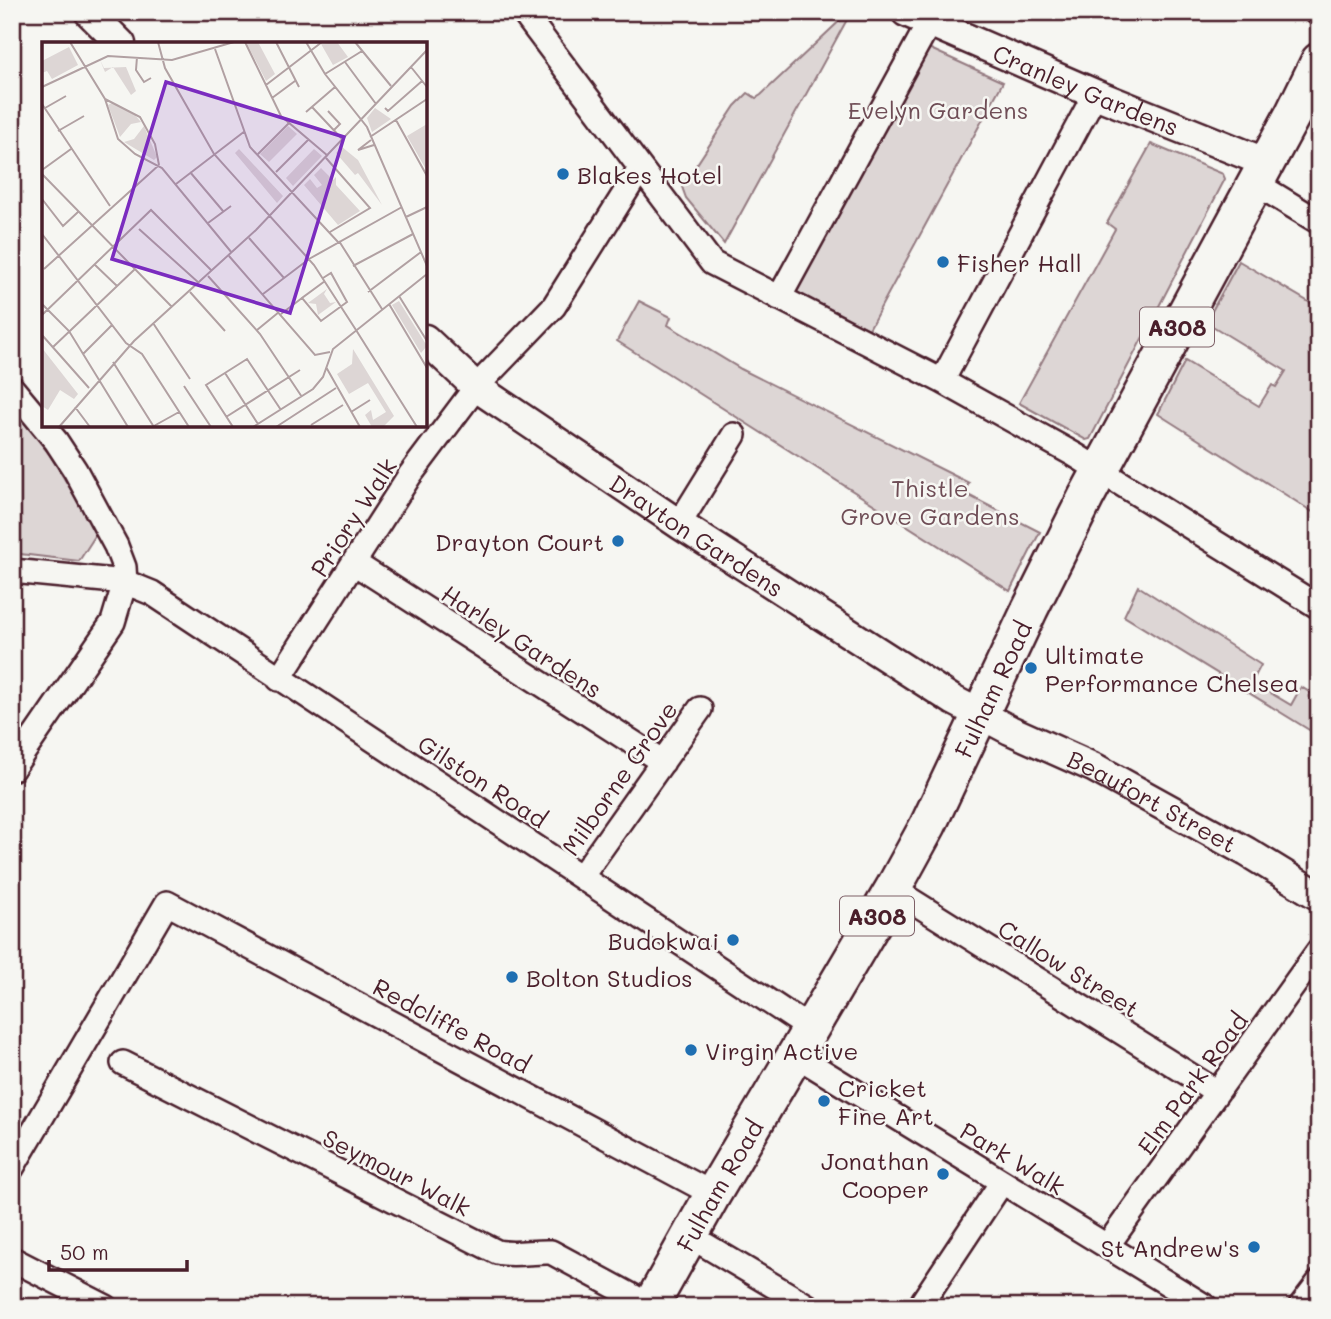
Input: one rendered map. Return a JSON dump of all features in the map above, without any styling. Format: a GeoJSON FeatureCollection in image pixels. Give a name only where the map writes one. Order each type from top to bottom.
{"type":"FeatureCollection","features":[{"type":"Feature","properties":{"kind":"main road","name":"Fulham Road"},"geometry":{"type":"LineString","coordinates":[[650,1306],[801,1041],[893,890],[928,825],[1030,609],[1100,471],[1319,61]]}},
{"type":"Feature","properties":{"kind":"street"},"geometry":{"type":"LineString","coordinates":[[89,12],[119,42]]}},
{"type":"Feature","properties":{"kind":"street"},"geometry":{"type":"LineString","coordinates":[[523,12],[712,264],[942,381],[1100,471],[1319,607]]}},
{"type":"Feature","properties":{"kind":"street"},"geometry":{"type":"LineString","coordinates":[[779,298],[918,17]]}},
{"type":"Feature","properties":{"kind":"street","name":"Cranley Gardens"},"geometry":{"type":"LineString","coordinates":[[918,17],[1095,94],[1261,173]]}},
{"type":"Feature","properties":{"kind":"street"},"geometry":{"type":"LineString","coordinates":[[942,381],[1095,94]]}},
{"type":"Feature","properties":{"kind":"street","name":"Priory Walk"},"geometry":{"type":"LineString","coordinates":[[279,679],[410,475],[476,387],[554,306],[640,169]]}},
{"type":"Feature","properties":{"kind":"street"},"geometry":{"type":"LineString","coordinates":[[1261,173],[1319,222]]}},
{"type":"Feature","properties":{"kind":"street","name":"Drayton Gardens"},"geometry":{"type":"LineString","coordinates":[[427,341],[476,387],[679,524],[981,716]]}},
{"type":"Feature","properties":{"kind":"street"},"geometry":{"type":"LineString","coordinates":[[12,388],[42,424]]}},
{"type":"Feature","properties":{"kind":"street"},"geometry":{"type":"LineString","coordinates":[[12,769],[113,622],[125,582],[124,567],[116,546],[75,470],[44,427]]}},
{"type":"Feature","properties":{"kind":"street"},"geometry":{"type":"LineString","coordinates":[[679,524],[734,435]]}},
{"type":"Feature","properties":{"kind":"street","name":"Harley Gardens"},"geometry":{"type":"LineString","coordinates":[[354,564],[663,762]]}},
{"type":"Feature","properties":{"kind":"street","name":"Gilston Road"},"geometry":{"type":"LineString","coordinates":[[12,571],[125,582],[152,593],[581,877],[801,1041]]}},
{"type":"Feature","properties":{"kind":"street","name":"Milborne Grove"},"geometry":{"type":"LineString","coordinates":[[581,877],[699,709]]}},
{"type":"Feature","properties":{"kind":"street","name":"Beaufort Street"},"geometry":{"type":"LineString","coordinates":[[981,716],[1095,768],[1247,852],[1319,896]]}},
{"type":"Feature","properties":{"kind":"street","name":"Callow Street"},"geometry":{"type":"LineString","coordinates":[[893,890],[1217,1092]]}},
{"type":"Feature","properties":{"kind":"street","name":"Redcliffe Road"},"geometry":{"type":"LineString","coordinates":[[12,1168],[167,903],[713,1194]]}},
{"type":"Feature","properties":{"kind":"street","name":"Elm Park Road"},"geometry":{"type":"LineString","coordinates":[[1107,1245],[1319,950]]}},
{"type":"Feature","properties":{"kind":"street","name":"Park Walk"},"geometry":{"type":"LineString","coordinates":[[801,1041],[1002,1182],[1206,1307]]}},
{"type":"Feature","properties":{"kind":"street","name":"Seymour Walk"},"geometry":{"type":"LineString","coordinates":[[122,1063],[497,1252],[509,1255],[535,1251],[551,1252],[650,1306]]}},
{"type":"Feature","properties":{"kind":"street"},"geometry":{"type":"LineString","coordinates":[[923,1301],[1002,1182]]}},
{"type":"Feature","properties":{"kind":"street"},"geometry":{"type":"LineString","coordinates":[[690,1236],[809,1307]]}},
{"type":"Feature","properties":{"kind":"street"},"geometry":{"type":"LineString","coordinates":[[12,1259],[106,1307]]}},
{"type":"Feature","properties":{"kind":"street"},"geometry":{"type":"LineString","coordinates":[[1300,1307],[1319,1282]]}},
{"type":"Feature","properties":{"kind":"green space"},"geometry":{"type":"Polygon","coordinates":[[[847,14],[849,16],[724,244],[686,198],[682,187],[735,106],[748,93],[756,98],[761,95],[847,14]]]}},
{"type":"Feature","properties":{"kind":"green space","name":"Evelyn Gardens"},"geometry":{"type":"Polygon","coordinates":[[[924,46],[1003,82],[869,329],[797,292],[795,288],[924,46]]]}},
{"type":"Feature","properties":{"kind":"green space"},"geometry":{"type":"Polygon","coordinates":[[[1151,144],[1223,174],[1225,179],[1090,439],[1086,440],[1019,403],[1115,229],[1107,223],[1151,144]]]}},
{"type":"Feature","properties":{"kind":"green space"},"geometry":{"type":"Polygon","coordinates":[[[1239,261],[1319,308],[1319,516],[1158,414],[1185,361],[1259,406],[1272,385],[1276,387],[1286,371],[1206,322],[1239,261]]]}},
{"type":"Feature","properties":{"kind":"green space","name":"Thistle Grove Gardens"},"geometry":{"type":"Polygon","coordinates":[[[639,301],[671,317],[668,325],[741,369],[969,483],[964,493],[1040,532],[1010,591],[617,341],[639,301]]]}},
{"type":"Feature","properties":{"kind":"green space"},"geometry":{"type":"Polygon","coordinates":[[[12,407],[50,455],[97,533],[79,561],[12,553],[12,407]]]}},
{"type":"Feature","properties":{"kind":"green space"},"geometry":{"type":"Polygon","coordinates":[[[1138,586],[1261,665],[1252,682],[1291,705],[1301,687],[1319,698],[1319,736],[1124,616],[1138,586]]]}},
{"type":"Feature","properties":{"kind":"place","name":"Blakes Hotel"},"geometry":{"type":"Point","coordinates":[563,174]}},
{"type":"Feature","properties":{"kind":"place","name":"Fisher Hall"},"geometry":{"type":"Point","coordinates":[943,262]}},
{"type":"Feature","properties":{"kind":"place","name":"Drayton Court"},"geometry":{"type":"Point","coordinates":[618,541]}},
{"type":"Feature","properties":{"kind":"place","name":"Ultimate Performance Chelsea"},"geometry":{"type":"Point","coordinates":[1031,668]}},
{"type":"Feature","properties":{"kind":"place","name":"Budokwai"},"geometry":{"type":"Point","coordinates":[733,940]}},
{"type":"Feature","properties":{"kind":"place","name":"Bolton Studios"},"geometry":{"type":"Point","coordinates":[512,977]}},
{"type":"Feature","properties":{"kind":"place","name":"Virgin Active"},"geometry":{"type":"Point","coordinates":[691,1050]}},
{"type":"Feature","properties":{"kind":"place","name":"Cricket Fine Art"},"geometry":{"type":"Point","coordinates":[824,1101]}},
{"type":"Feature","properties":{"kind":"place","name":"Jonathan Cooper"},"geometry":{"type":"Point","coordinates":[943,1174]}},
{"type":"Feature","properties":{"kind":"place","name":"St Andrew's"},"geometry":{"type":"Point","coordinates":[1254,1247]}}]}
